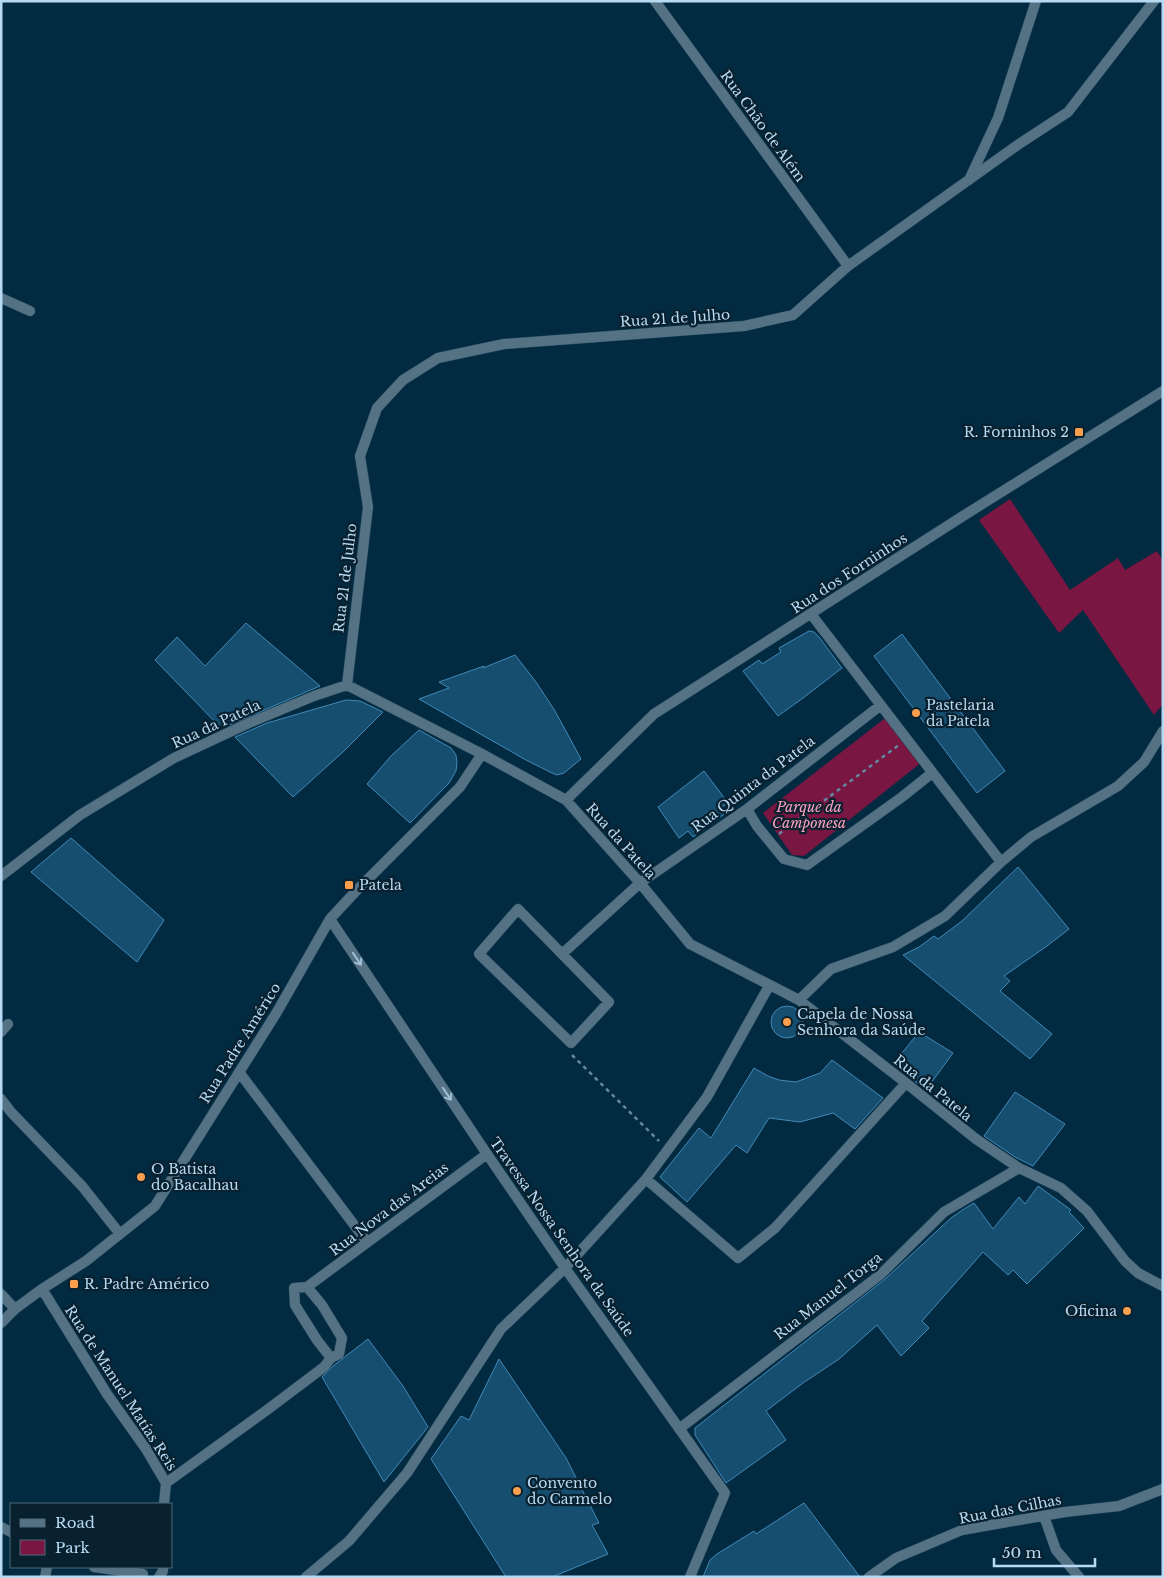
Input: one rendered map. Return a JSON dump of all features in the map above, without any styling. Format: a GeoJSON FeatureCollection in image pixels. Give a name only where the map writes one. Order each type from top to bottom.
{"type":"FeatureCollection","features":[{"type":"Feature","properties":{"kind":"street","name":"Rua Chão de Além"},"geometry":{"type":"LineString","coordinates":[[655,1],[848,266]]}},
{"type":"Feature","properties":{"kind":"street"},"geometry":{"type":"LineString","coordinates":[[969,181],[998,118],[1036,1]]}},
{"type":"Feature","properties":{"kind":"street","name":"Rua 21 de Julho"},"geometry":{"type":"LineString","coordinates":[[347,685],[368,507],[360,456],[377,408],[404,380],[438,358],[504,344],[744,326],[794,315],[848,266],[1019,144],[1068,112],[1154,1]]}},
{"type":"Feature","properties":{"kind":"street"},"geometry":{"type":"LineString","coordinates":[[1,298],[30,311]]}},
{"type":"Feature","properties":{"kind":"street","name":"Rua dos Forninhos"},"geometry":{"type":"LineString","coordinates":[[566,800],[654,714],[988,500],[1163,391]]}},
{"type":"Feature","properties":{"kind":"street"},"geometry":{"type":"LineString","coordinates":[[811,614],[1001,862]]}},
{"type":"Feature","properties":{"kind":"street","name":"Rua da Patela"},"geometry":{"type":"LineString","coordinates":[[1,876],[80,816],[174,758],[249,723],[314,696],[347,685],[482,754],[566,800],[640,883],[690,944],[798,1000],[976,1139],[1019,1168],[1061,1188],[1087,1211],[1125,1261],[1138,1273],[1163,1286]]}},
{"type":"Feature","properties":{"kind":"street","name":"Rua Quinta da Patela"},"geometry":{"type":"LineString","coordinates":[[562,954],[640,883],[748,809],[881,705]]}},
{"type":"Feature","properties":{"kind":"street"},"geometry":{"type":"LineString","coordinates":[[798,1000],[831,969],[893,946],[945,916],[1001,862],[1031,837],[1118,786],[1144,762],[1163,731]]}},
{"type":"Feature","properties":{"kind":"street","name":"Rua Padre Américo"},"geometry":{"type":"LineString","coordinates":[[1,1323],[42,1288],[86,1261],[155,1206],[277,1012],[330,918],[460,787],[482,754]]}},
{"type":"Feature","properties":{"kind":"street"},"geometry":{"type":"LineString","coordinates":[[748,809],[757,826],[784,859],[808,865],[932,773]]}},
{"type":"Feature","properties":{"kind":"street"},"geometry":{"type":"LineString","coordinates":[[518,909],[562,954],[609,1002],[571,1043],[479,954],[518,909]]}},
{"type":"Feature","properties":{"kind":"street","name":"Travessa Nossa Senhora da Saúde"},"geometry":{"type":"LineString","coordinates":[[330,918],[565,1268],[725,1493],[690,1577]]}},
{"type":"Feature","properties":{"kind":"street"},"geometry":{"type":"LineString","coordinates":[[306,1577],[349,1541],[407,1473],[501,1329],[565,1268],[646,1179],[706,1097],[770,986]]}},
{"type":"Feature","properties":{"kind":"street"},"geometry":{"type":"LineString","coordinates":[[239,1072],[367,1242]]}},
{"type":"Feature","properties":{"kind":"street"},"geometry":{"type":"LineString","coordinates":[[646,1179],[738,1258],[775,1228],[906,1083]]}},
{"type":"Feature","properties":{"kind":"street"},"geometry":{"type":"LineString","coordinates":[[1,1099],[11,1112],[82,1186],[120,1234]]}},
{"type":"Feature","properties":{"kind":"street","name":"Rua Nova das Areias"},"geometry":{"type":"LineString","coordinates":[[331,1358],[295,1305],[294,1288],[307,1287],[487,1154]]}},
{"type":"Feature","properties":{"kind":"street","name":"Rua Manuel Torga"},"geometry":{"type":"LineString","coordinates":[[679,1429],[880,1275],[944,1212],[1019,1168]]}},
{"type":"Feature","properties":{"kind":"street"},"geometry":{"type":"LineString","coordinates":[[166,1483],[274,1405],[324,1367],[331,1358],[339,1354],[342,1338],[322,1305],[307,1287]]}},
{"type":"Feature","properties":{"kind":"street","name":"Rua de Manuel Matías Reis"},"geometry":{"type":"LineString","coordinates":[[42,1288],[107,1394],[146,1449],[166,1483],[164,1503]]}},
{"type":"Feature","properties":{"kind":"street"},"geometry":{"type":"LineString","coordinates":[[1,1294],[14,1310]]}},
{"type":"Feature","properties":{"kind":"street","name":"Rua das Cilhas"},"geometry":{"type":"LineString","coordinates":[[869,1577],[896,1558],[962,1530],[1118,1506],[1163,1489]]}},
{"type":"Feature","properties":{"kind":"street"},"geometry":{"type":"LineString","coordinates":[[1044,1516],[1056,1550],[1079,1577]]}},
{"type":"Feature","properties":{"kind":"street"},"geometry":{"type":"LineString","coordinates":[[102,1568],[144,1573]]}},
{"type":"Feature","properties":{"kind":"path"},"geometry":{"type":"LineString","coordinates":[[770,841],[906,739]]}},
{"type":"Feature","properties":{"kind":"path"},"geometry":{"type":"LineString","coordinates":[[572,1055],[668,1149]]}},
{"type":"Feature","properties":{"kind":"green space"},"geometry":{"type":"Polygon","coordinates":[[[1010,499],[1070,590],[1118,558],[1125,570],[1157,551],[1163,561],[1163,704],[1154,715],[1083,610],[1059,633],[979,520],[1010,499]]]}},
{"type":"Feature","properties":{"kind":"green space","name":"Parque da Camponesa"},"geometry":{"type":"Polygon","coordinates":[[[889,715],[923,761],[804,856],[792,855],[763,813],[889,715]]]}},
{"type":"Feature","properties":{"kind":"building"},"geometry":{"type":"Polygon","coordinates":[[[246,623],[320,686],[225,727],[220,727],[155,660],[177,637],[205,666],[246,623]]]}},
{"type":"Feature","properties":{"kind":"building"},"geometry":{"type":"Polygon","coordinates":[[[809,631],[814,632],[819,637],[842,668],[778,716],[743,671],[759,660],[762,664],[781,652],[779,648],[809,631]]]}},
{"type":"Feature","properties":{"kind":"building"},"geometry":{"type":"Polygon","coordinates":[[[902,634],[1005,771],[977,793],[874,656],[902,634]]]}},
{"type":"Feature","properties":{"kind":"building"},"geometry":{"type":"Polygon","coordinates":[[[515,655],[555,711],[581,759],[564,773],[557,775],[526,760],[419,699],[449,688],[439,682],[484,666],[483,668],[515,655]]]}},
{"type":"Feature","properties":{"kind":"building"},"geometry":{"type":"Polygon","coordinates":[[[346,700],[360,701],[383,712],[344,751],[293,797],[235,737],[267,723],[346,700]]]}},
{"type":"Feature","properties":{"kind":"building"},"geometry":{"type":"Polygon","coordinates":[[[419,730],[451,748],[456,755],[457,763],[456,771],[449,783],[410,823],[367,784],[391,756],[419,730]]]}},
{"type":"Feature","properties":{"kind":"building"},"geometry":{"type":"Polygon","coordinates":[[[704,771],[728,803],[722,807],[726,813],[693,837],[688,831],[679,838],[658,807],[704,771]]]}},
{"type":"Feature","properties":{"kind":"building"},"geometry":{"type":"Polygon","coordinates":[[[71,838],[164,920],[137,962],[31,872],[71,838]]]}},
{"type":"Feature","properties":{"kind":"building"},"geometry":{"type":"Polygon","coordinates":[[[1018,867],[1069,929],[1004,976],[1010,981],[1000,991],[1052,1034],[1030,1059],[903,955],[919,947],[934,936],[938,939],[962,921],[1018,867]]]}},
{"type":"Feature","properties":{"kind":"building","name":"Capela de Nossa Senhora da Saúde"},"geometry":{"type":"Polygon","coordinates":[[[787,1006],[799,1010],[803,1022],[799,1034],[787,1038],[775,1034],[771,1022],[775,1010],[787,1006]]]}},
{"type":"Feature","properties":{"kind":"building"},"geometry":{"type":"Polygon","coordinates":[[[919,1032],[953,1053],[926,1090],[893,1064],[919,1032]]]}},
{"type":"Feature","properties":{"kind":"building"},"geometry":{"type":"Polygon","coordinates":[[[832,1060],[883,1098],[855,1129],[833,1113],[800,1122],[769,1118],[747,1153],[736,1145],[687,1202],[660,1177],[699,1128],[711,1138],[754,1068],[779,1080],[796,1082],[820,1073],[832,1060]]]}},
{"type":"Feature","properties":{"kind":"building"},"geometry":{"type":"Polygon","coordinates":[[[1015,1092],[1065,1124],[1033,1166],[1015,1157],[984,1136],[1015,1092]]]}},
{"type":"Feature","properties":{"kind":"building"},"geometry":{"type":"Polygon","coordinates":[[[1038,1186],[1071,1210],[1069,1212],[1084,1228],[1027,1284],[1013,1270],[1008,1275],[983,1252],[922,1321],[929,1328],[901,1356],[877,1325],[839,1359],[766,1411],[786,1440],[726,1483],[695,1435],[695,1428],[884,1280],[951,1218],[974,1203],[993,1229],[1019,1197],[1025,1204],[1038,1186]]]}},
{"type":"Feature","properties":{"kind":"building"},"geometry":{"type":"Polygon","coordinates":[[[368,1339],[403,1386],[428,1427],[384,1482],[322,1377],[368,1339]]]}},
{"type":"Feature","properties":{"kind":"building","name":"Convento do Carmelo"},"geometry":{"type":"Polygon","coordinates":[[[499,1359],[566,1458],[599,1523],[592,1525],[608,1554],[552,1577],[506,1577],[431,1459],[461,1416],[469,1420],[499,1359]]]}},
{"type":"Feature","properties":{"kind":"building"},"geometry":{"type":"Polygon","coordinates":[[[804,1503],[860,1577],[703,1577],[710,1560],[717,1554],[754,1531],[756,1534],[804,1503]]]}},
{"type":"Feature","properties":{"kind":"place","name":"R. Forninhos 2"},"geometry":{"type":"Point","coordinates":[1079,432]}},
{"type":"Feature","properties":{"kind":"place","name":"Pastelaria da Patela"},"geometry":{"type":"Point","coordinates":[916,713]}},
{"type":"Feature","properties":{"kind":"place","name":"Patela"},"geometry":{"type":"Point","coordinates":[349,885]}},
{"type":"Feature","properties":{"kind":"place","name":"Capela de Nossa Senhora da Saúde"},"geometry":{"type":"Point","coordinates":[787,1022]}},
{"type":"Feature","properties":{"kind":"place","name":"O Batista do Bacalhau"},"geometry":{"type":"Point","coordinates":[141,1177]}},
{"type":"Feature","properties":{"kind":"place","name":"R. Padre Américo"},"geometry":{"type":"Point","coordinates":[74,1284]}},
{"type":"Feature","properties":{"kind":"place","name":"Oficina"},"geometry":{"type":"Point","coordinates":[1127,1311]}},
{"type":"Feature","properties":{"kind":"place","name":"Convento do Carmelo"},"geometry":{"type":"Point","coordinates":[517,1491]}}]}
